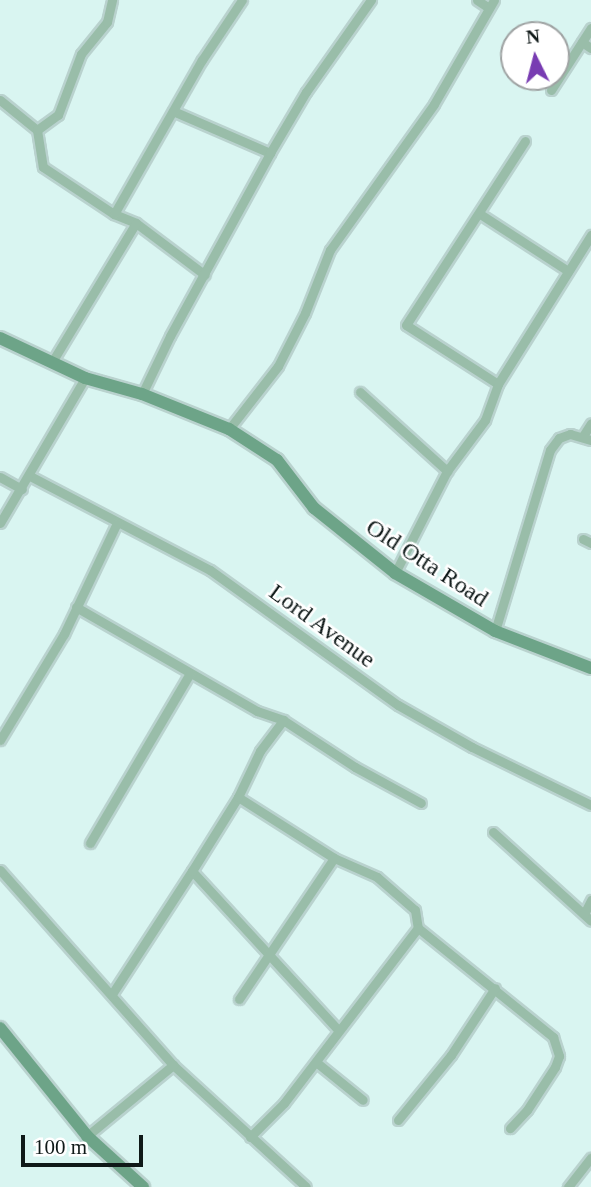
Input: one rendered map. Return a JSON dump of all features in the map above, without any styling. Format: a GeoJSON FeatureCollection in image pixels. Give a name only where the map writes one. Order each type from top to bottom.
{"type":"FeatureCollection","features":[{"type":"Feature","properties":{"kind":"street"},"geometry":{"type":"LineString","coordinates":[[37,130],[58,115],[81,54],[107,22],[112,0]]}},
{"type":"Feature","properties":{"kind":"street"},"geometry":{"type":"LineString","coordinates":[[114,214],[202,60],[242,0]]}},
{"type":"Feature","properties":{"kind":"street"},"geometry":{"type":"LineString","coordinates":[[142,394],[270,153],[306,92],[370,0]]}},
{"type":"Feature","properties":{"kind":"street"},"geometry":{"type":"LineString","coordinates":[[229,429],[278,366],[305,313],[330,250],[434,104],[492,4],[477,0]]}},
{"type":"Feature","properties":{"kind":"street"},"geometry":{"type":"LineString","coordinates":[[570,61],[591,28]]}},
{"type":"Feature","properties":{"kind":"street"},"geometry":{"type":"LineString","coordinates":[[582,42],[591,48]]}},
{"type":"Feature","properties":{"kind":"street"},"geometry":{"type":"LineString","coordinates":[[0,100],[37,130],[43,167],[114,214],[136,223],[205,275]]}},
{"type":"Feature","properties":{"kind":"street"},"geometry":{"type":"LineString","coordinates":[[173,111],[270,153]]}},
{"type":"Feature","properties":{"kind":"street"},"geometry":{"type":"LineString","coordinates":[[498,384],[405,325],[480,214],[525,141]]}},
{"type":"Feature","properties":{"kind":"street"},"geometry":{"type":"LineString","coordinates":[[480,214],[568,271]]}},
{"type":"Feature","properties":{"kind":"street"},"geometry":{"type":"LineString","coordinates":[[52,362],[136,223]]}},
{"type":"Feature","properties":{"kind":"street"},"geometry":{"type":"LineString","coordinates":[[395,573],[447,471],[485,420],[498,384],[591,235]]}},
{"type":"Feature","properties":{"kind":"street","name":"Old Otta Road"},"geometry":{"type":"LineString","coordinates":[[0,338],[85,377],[142,394],[229,429],[277,460],[314,508],[395,573],[495,631],[591,668]]}},
{"type":"Feature","properties":{"kind":"street"},"geometry":{"type":"LineString","coordinates":[[0,523],[30,476],[85,377]]}},
{"type":"Feature","properties":{"kind":"street"},"geometry":{"type":"LineString","coordinates":[[360,392],[447,471]]}},
{"type":"Feature","properties":{"kind":"street"},"geometry":{"type":"LineString","coordinates":[[495,631],[550,450],[559,438],[570,433],[587,438],[591,423]]}},
{"type":"Feature","properties":{"kind":"street","name":"Lord Avenue"},"geometry":{"type":"LineString","coordinates":[[30,476],[174,550],[242,590],[398,705],[472,747],[591,805]]}},
{"type":"Feature","properties":{"kind":"street"},"geometry":{"type":"LineString","coordinates":[[0,477],[22,489]]}},
{"type":"Feature","properties":{"kind":"street"},"geometry":{"type":"LineString","coordinates":[[0,740],[64,634],[117,523]]}},
{"type":"Feature","properties":{"kind":"street"},"geometry":{"type":"LineString","coordinates":[[76,607],[257,711],[283,720],[355,767],[421,803]]}},
{"type":"Feature","properties":{"kind":"street"},"geometry":{"type":"LineString","coordinates":[[90,843],[190,673]]}},
{"type":"Feature","properties":{"kind":"street"},"geometry":{"type":"LineString","coordinates":[[111,994],[192,871],[238,797],[260,751],[283,720]]}},
{"type":"Feature","properties":{"kind":"street"},"geometry":{"type":"LineString","coordinates":[[238,797],[334,858],[377,877],[415,910],[418,929],[553,1037],[559,1056],[527,1110],[510,1128]]}},
{"type":"Feature","properties":{"kind":"street"},"geometry":{"type":"LineString","coordinates":[[493,832],[587,918],[591,900]]}},
{"type":"Feature","properties":{"kind":"street"},"geometry":{"type":"LineString","coordinates":[[239,999],[334,858]]}},
{"type":"Feature","properties":{"kind":"street"},"geometry":{"type":"LineString","coordinates":[[0,870],[173,1065],[306,1187]]}},
{"type":"Feature","properties":{"kind":"street"},"geometry":{"type":"LineString","coordinates":[[192,871],[338,1030]]}},
{"type":"Feature","properties":{"kind":"street"},"geometry":{"type":"LineString","coordinates":[[250,1137],[284,1103],[418,929]]}},
{"type":"Feature","properties":{"kind":"street"},"geometry":{"type":"LineString","coordinates":[[398,1120],[451,1055],[495,988]]}},
{"type":"Feature","properties":{"kind":"street"},"geometry":{"type":"LineString","coordinates":[[0,1028],[87,1136],[143,1187]]}},
{"type":"Feature","properties":{"kind":"street"},"geometry":{"type":"LineString","coordinates":[[316,1062],[363,1100]]}},
{"type":"Feature","properties":{"kind":"street"},"geometry":{"type":"LineString","coordinates":[[87,1136],[173,1065]]}},
{"type":"Feature","properties":{"kind":"street"},"geometry":{"type":"LineString","coordinates":[[568,1187],[591,1158]]}}]}
